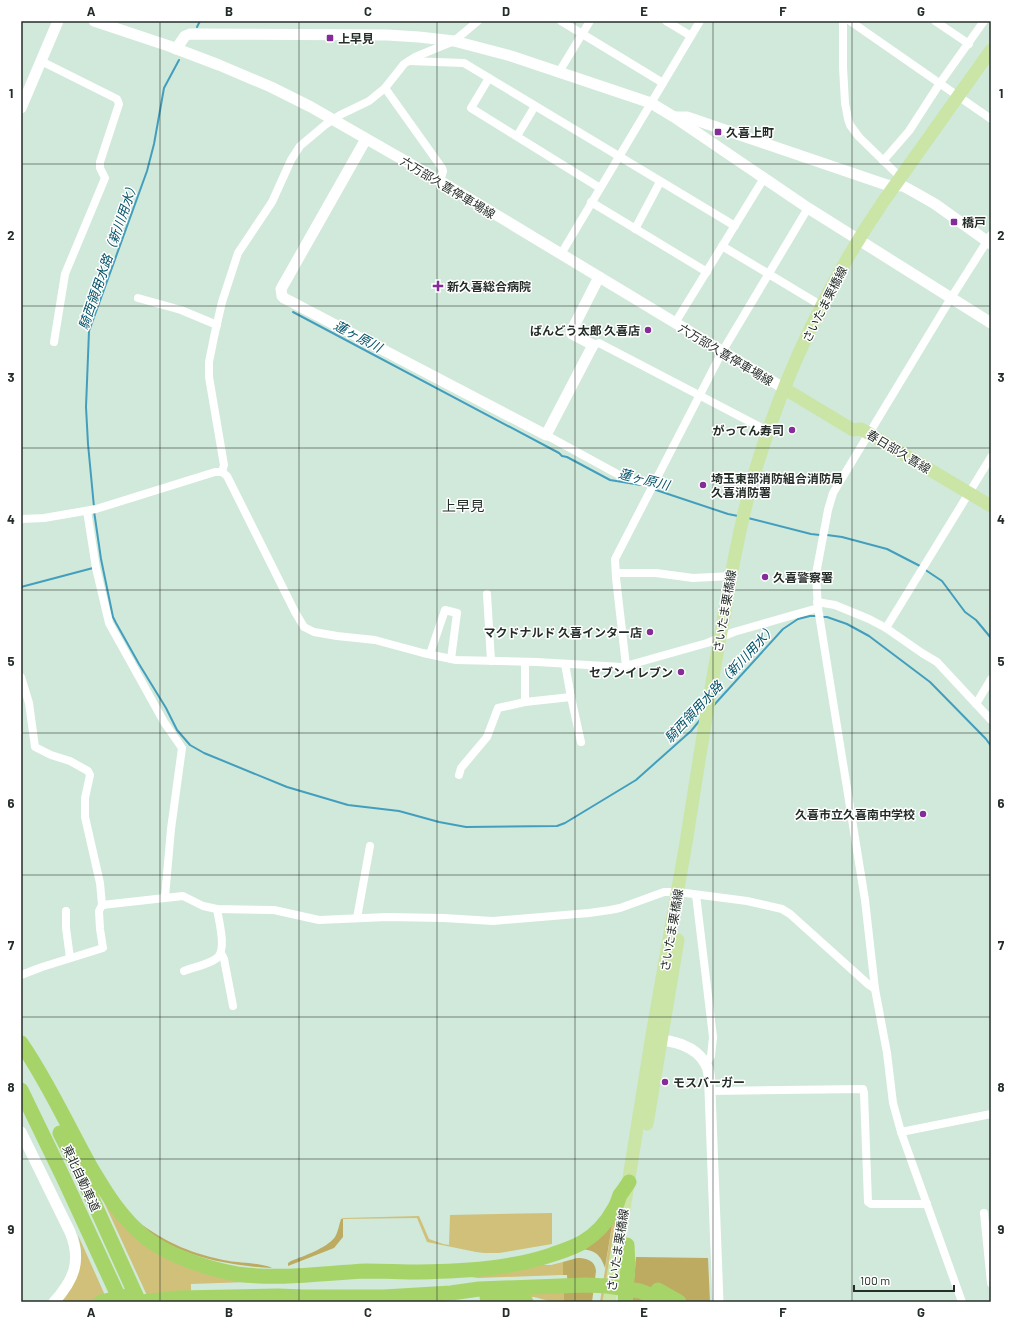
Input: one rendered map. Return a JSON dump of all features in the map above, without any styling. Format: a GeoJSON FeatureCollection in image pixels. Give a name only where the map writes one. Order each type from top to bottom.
{"type":"FeatureCollection","features":[{"type":"Feature","properties":{"kind":"highway"},"geometry":{"type":"LineString","coordinates":[[21,1043],[106,1193],[122,1216],[155,1244],[177,1256],[219,1270],[271,1276],[382,1271],[419,1272],[467,1270],[506,1266],[543,1258],[572,1248],[593,1236],[615,1208],[621,1194],[629,1182]]}},
{"type":"Feature","properties":{"kind":"highway","name":"東北自動車道"},"geometry":{"type":"LineString","coordinates":[[21,1055],[80,1172],[140,1302]]}},
{"type":"Feature","properties":{"kind":"highway","name":"東北自動車道"},"geometry":{"type":"LineString","coordinates":[[21,1090],[65,1181],[120,1302]]}},
{"type":"Feature","properties":{"kind":"highway"},"geometry":{"type":"LineString","coordinates":[[65,1181],[76,1217],[114,1302]]}},
{"type":"Feature","properties":{"kind":"highway"},"geometry":{"type":"LineString","coordinates":[[625,1302],[628,1266],[626,1245]]}},
{"type":"Feature","properties":{"kind":"highway"},"geometry":{"type":"LineString","coordinates":[[419,1272],[469,1281],[561,1282],[606,1286],[640,1291],[658,1298],[674,1301]]}},
{"type":"Feature","properties":{"kind":"highway"},"geometry":{"type":"LineString","coordinates":[[140,1302],[198,1293],[283,1286],[323,1274]]}},
{"type":"Feature","properties":{"kind":"highway"},"geometry":{"type":"LineString","coordinates":[[101,1302],[150,1291],[170,1289],[198,1293],[302,1297],[384,1297],[451,1293],[561,1282]]}},
{"type":"Feature","properties":{"kind":"highway"},"geometry":{"type":"LineString","coordinates":[[451,1293],[503,1298],[526,1302]]}},
{"type":"Feature","properties":{"kind":"highway"},"geometry":{"type":"LineString","coordinates":[[286,1302],[302,1297]]}},
{"type":"Feature","properties":{"kind":"main road","name":"さいたま栗橋線"},"geometry":{"type":"LineString","coordinates":[[724,636],[750,519],[775,434],[788,391],[822,306],[899,184],[961,98],[991,50]]}},
{"type":"Feature","properties":{"kind":"main road","name":"さいたま栗橋線"},"geometry":{"type":"LineString","coordinates":[[961,98],[991,62]]}},
{"type":"Feature","properties":{"kind":"main road","name":"さいたま栗橋線"},"geometry":{"type":"LineString","coordinates":[[609,1302],[629,1182],[686,893],[724,636],[730,576],[744,510],[756,466],[768,431],[862,241]]}},
{"type":"Feature","properties":{"kind":"main road","name":"春日部久喜線"},"geometry":{"type":"LineString","coordinates":[[788,391],[853,430],[861,429],[991,506]]}},
{"type":"Feature","properties":{"kind":"main road","name":"さいたま栗橋線"},"geometry":{"type":"LineString","coordinates":[[618,1302],[656,1039]]}},
{"type":"Feature","properties":{"kind":"street"},"geometry":{"type":"LineString","coordinates":[[21,108],[58,21]]}},
{"type":"Feature","properties":{"kind":"street","name":"六万部久喜停車場線"},"geometry":{"type":"LineString","coordinates":[[94,21],[176,49],[265,84],[334,120],[440,181],[788,391]]}},
{"type":"Feature","properties":{"kind":"street"},"geometry":{"type":"LineString","coordinates":[[222,472],[224,465],[209,376],[209,362],[222,302],[238,253],[272,202],[300,146],[325,125],[369,101],[386,88],[404,64],[408,61],[454,41],[478,21]]}},
{"type":"Feature","properties":{"kind":"street"},"geometry":{"type":"LineString","coordinates":[[561,21],[663,83]]}},
{"type":"Feature","properties":{"kind":"street"},"geometry":{"type":"LineString","coordinates":[[559,72],[590,21]]}},
{"type":"Feature","properties":{"kind":"street"},"geometry":{"type":"LineString","coordinates":[[666,21],[691,36]]}},
{"type":"Feature","properties":{"kind":"street"},"geometry":{"type":"LineString","coordinates":[[561,254],[700,21]]}},
{"type":"Feature","properties":{"kind":"street"},"geometry":{"type":"LineString","coordinates":[[844,21],[843,67],[845,103],[850,125],[868,148],[897,174],[899,184]]}},
{"type":"Feature","properties":{"kind":"street"},"geometry":{"type":"LineString","coordinates":[[850,21],[991,119]]}},
{"type":"Feature","properties":{"kind":"street"},"geometry":{"type":"LineString","coordinates":[[935,21],[969,44]]}},
{"type":"Feature","properties":{"kind":"street"},"geometry":{"type":"LineString","coordinates":[[883,161],[909,132],[940,83],[984,21]]}},
{"type":"Feature","properties":{"kind":"street"},"geometry":{"type":"LineString","coordinates":[[176,49],[185,36],[190,34],[387,35],[454,41],[488,49],[559,72],[650,104],[674,117],[808,208],[991,323]]}},
{"type":"Feature","properties":{"kind":"street"},"geometry":{"type":"LineString","coordinates":[[41,61],[117,99],[119,104],[100,162],[100,168],[105,178],[65,274],[54,342]]}},
{"type":"Feature","properties":{"kind":"street"},"geometry":{"type":"LineString","coordinates":[[408,61],[464,63],[735,226]]}},
{"type":"Feature","properties":{"kind":"street"},"geometry":{"type":"LineString","coordinates":[[489,78],[471,108],[600,188]]}},
{"type":"Feature","properties":{"kind":"street"},"geometry":{"type":"LineString","coordinates":[[386,88],[442,168],[443,171],[440,181]]}},
{"type":"Feature","properties":{"kind":"street"},"geometry":{"type":"LineString","coordinates":[[516,136],[535,106]]}},
{"type":"Feature","properties":{"kind":"street"},"geometry":{"type":"LineString","coordinates":[[674,117],[687,117],[870,180],[899,184],[936,204],[989,240],[951,298],[833,493],[820,548],[816,574],[818,605],[865,900],[875,989],[886,1046],[893,1102],[901,1132],[962,1302]]}},
{"type":"Feature","properties":{"kind":"street"},"geometry":{"type":"LineString","coordinates":[[366,139],[281,289],[282,296],[621,476],[652,487]]}},
{"type":"Feature","properties":{"kind":"street"},"geometry":{"type":"LineString","coordinates":[[675,324],[764,178]]}},
{"type":"Feature","properties":{"kind":"street"},"geometry":{"type":"LineString","coordinates":[[635,229],[660,182]]}},
{"type":"Feature","properties":{"kind":"street"},"geometry":{"type":"LineString","coordinates":[[591,202],[706,272]]}},
{"type":"Feature","properties":{"kind":"street"},"geometry":{"type":"LineString","coordinates":[[626,666],[616,573],[616,559],[722,352],[808,208]]}},
{"type":"Feature","properties":{"kind":"street"},"geometry":{"type":"LineString","coordinates":[[722,246],[822,306]]}},
{"type":"Feature","properties":{"kind":"street"},"geometry":{"type":"LineString","coordinates":[[593,345],[572,334],[571,332],[599,277]]}},
{"type":"Feature","properties":{"kind":"street"},"geometry":{"type":"LineString","coordinates":[[138,298],[181,310],[217,325]]}},
{"type":"Feature","properties":{"kind":"street"},"geometry":{"type":"LineString","coordinates":[[546,435],[593,345],[599,343],[768,431]]}},
{"type":"Feature","properties":{"kind":"street"},"geometry":{"type":"LineString","coordinates":[[886,628],[991,457]]}},
{"type":"Feature","properties":{"kind":"street"},"geometry":{"type":"LineString","coordinates":[[21,519],[44,518],[91,510],[215,472],[222,472],[227,476],[304,627],[314,632],[375,640],[451,659],[622,667],[685,649],[818,605],[835,606],[869,619],[886,628],[937,662],[991,720]]}},
{"type":"Feature","properties":{"kind":"street"},"geometry":{"type":"LineString","coordinates":[[91,510],[96,568],[109,623],[164,722],[182,748],[171,829],[165,898]]}},
{"type":"Feature","properties":{"kind":"street"},"geometry":{"type":"LineString","coordinates":[[616,573],[656,573],[693,578],[730,576]]}},
{"type":"Feature","properties":{"kind":"street"},"geometry":{"type":"LineString","coordinates":[[487,594],[491,661]]}},
{"type":"Feature","properties":{"kind":"street"},"geometry":{"type":"LineString","coordinates":[[430,654],[445,610],[457,613],[451,659]]}},
{"type":"Feature","properties":{"kind":"street"},"geometry":{"type":"LineString","coordinates":[[525,662],[525,702]]}},
{"type":"Feature","properties":{"kind":"street"},"geometry":{"type":"LineString","coordinates":[[565,664],[581,742]]}},
{"type":"Feature","properties":{"kind":"street"},"geometry":{"type":"LineString","coordinates":[[21,677],[29,703],[36,747],[51,755],[70,761],[88,771],[90,774],[84,798],[85,817],[100,883],[102,905],[99,911],[103,948],[21,975]]}},
{"type":"Feature","properties":{"kind":"street"},"geometry":{"type":"LineString","coordinates":[[976,704],[991,679]]}},
{"type":"Feature","properties":{"kind":"street"},"geometry":{"type":"LineString","coordinates":[[459,775],[461,768],[487,737],[498,708],[525,702],[571,697]]}},
{"type":"Feature","properties":{"kind":"street"},"geometry":{"type":"LineString","coordinates":[[357,918],[370,846]]}},
{"type":"Feature","properties":{"kind":"street"},"geometry":{"type":"LineString","coordinates":[[102,905],[186,897],[203,906],[217,909],[274,910],[319,920],[388,917],[493,921],[610,910],[620,908],[664,892],[686,893],[747,901],[782,909],[790,914],[875,989]]}},
{"type":"Feature","properties":{"kind":"street"},"geometry":{"type":"LineString","coordinates":[[686,893],[713,1037],[711,1056],[706,1064]]}},
{"type":"Feature","properties":{"kind":"street"},"geometry":{"type":"LineString","coordinates":[[217,909],[222,943],[221,953],[224,959],[233,1006]]}},
{"type":"Feature","properties":{"kind":"street"},"geometry":{"type":"LineString","coordinates":[[66,911],[66,928],[70,958]]}},
{"type":"Feature","properties":{"kind":"street"},"geometry":{"type":"LineString","coordinates":[[184,971],[211,962],[221,953]]}},
{"type":"Feature","properties":{"kind":"street"},"geometry":{"type":"LineString","coordinates":[[656,1039],[689,1048],[706,1064],[710,1091],[718,1302]]}},
{"type":"Feature","properties":{"kind":"street"},"geometry":{"type":"LineString","coordinates":[[710,1091],[863,1089],[868,1202],[872,1204],[927,1204]]}},
{"type":"Feature","properties":{"kind":"street"},"geometry":{"type":"LineString","coordinates":[[901,1132],[991,1114]]}},
{"type":"Feature","properties":{"kind":"street"},"geometry":{"type":"LineString","coordinates":[[21,1132],[70,1232],[76,1248],[76,1257],[72,1276],[54,1302]]}},
{"type":"Feature","properties":{"kind":"street"},"geometry":{"type":"LineString","coordinates":[[984,1213],[989,1246],[991,1283]]}},
{"type":"Feature","properties":{"kind":"shaded area"},"geometry":{"type":"Polygon","coordinates":[[[103,1200],[159,1251],[278,1281],[191,1284],[191,1302],[150,1302],[103,1200]]]}},
{"type":"Feature","properties":{"kind":"shaded area"},"geometry":{"type":"Polygon","coordinates":[[[619,1209],[605,1302],[600,1302],[613,1219],[619,1209]]]}},
{"type":"Feature","properties":{"kind":"shaded area"},"geometry":{"type":"Polygon","coordinates":[[[552,1213],[552,1244],[499,1253],[476,1252],[427,1242],[417,1218],[341,1219],[419,1216],[429,1239],[449,1245],[450,1215],[552,1213]]]}},
{"type":"Feature","properties":{"kind":"shaded area"},"geometry":{"type":"Polygon","coordinates":[[[341,1219],[343,1219],[343,1237],[334,1248],[288,1266],[288,1263],[291,1261],[327,1245],[335,1237],[341,1219]]]}},
{"type":"Feature","properties":{"kind":"shaded area"},"geometry":{"type":"Polygon","coordinates":[[[613,1219],[605,1268],[601,1259],[596,1253],[589,1250],[579,1249],[613,1219]]]}},
{"type":"Feature","properties":{"kind":"shaded area"},"geometry":{"type":"Polygon","coordinates":[[[138,1222],[171,1242],[192,1251],[229,1261],[258,1264],[272,1268],[237,1265],[200,1257],[166,1243],[138,1222]]]}},
{"type":"Feature","properties":{"kind":"shaded area"},"geometry":{"type":"Polygon","coordinates":[[[78,1235],[108,1302],[63,1302],[62,1300],[81,1259],[81,1249],[78,1235]]]}},
{"type":"Feature","properties":{"kind":"shaded area"},"geometry":{"type":"Polygon","coordinates":[[[636,1257],[708,1258],[710,1302],[632,1302],[636,1257]]]}},
{"type":"Feature","properties":{"kind":"shaded area"},"geometry":{"type":"Polygon","coordinates":[[[577,1258],[590,1260],[594,1264],[596,1271],[592,1302],[564,1302],[564,1291],[568,1291],[567,1275],[563,1275],[563,1262],[577,1258]]]}},
{"type":"Feature","properties":{"kind":"shaded area"},"geometry":{"type":"Polygon","coordinates":[[[563,1262],[563,1275],[471,1277],[535,1265],[551,1265],[563,1262]]]}},
{"type":"Feature","properties":{"kind":"shaded area"},"geometry":{"type":"Polygon","coordinates":[[[564,1291],[564,1302],[553,1302],[534,1297],[471,1292],[564,1291]]]}},
{"type":"Feature","properties":{"kind":"waterway","name":"騎西領用水路（新川用水）"},"geometry":{"type":"LineString","coordinates":[[197,27],[200,21]]}},
{"type":"Feature","properties":{"kind":"waterway","name":"騎西領用水路（新川用水）"},"geometry":{"type":"LineString","coordinates":[[94,507],[86,407],[89,331],[147,171],[154,144],[164,88],[179,60]]}},
{"type":"Feature","properties":{"kind":"waterway","name":"蓮ヶ原川"},"geometry":{"type":"LineString","coordinates":[[293,312],[559,453],[562,456],[567,457],[610,480],[641,485]]}},
{"type":"Feature","properties":{"kind":"waterway","name":"蓮ヶ原川"},"geometry":{"type":"LineString","coordinates":[[653,489],[738,516]]}},
{"type":"Feature","properties":{"kind":"waterway","name":"騎西領用水路（新川用水）"},"geometry":{"type":"LineString","coordinates":[[94,511],[101,559],[113,617],[166,708],[177,730],[190,745],[204,753],[287,787],[348,805],[399,811],[439,822],[466,827],[557,826],[565,823],[636,780],[691,731],[700,720]]}},
{"type":"Feature","properties":{"kind":"waterway","name":"蓮ヶ原川"},"geometry":{"type":"LineString","coordinates":[[748,518],[820,535]]}},
{"type":"Feature","properties":{"kind":"waterway","name":"蓮ヶ原川"},"geometry":{"type":"LineString","coordinates":[[827,535],[842,537],[887,549],[920,566]]}},
{"type":"Feature","properties":{"kind":"waterway"},"geometry":{"type":"LineString","coordinates":[[21,587],[93,568]]}},
{"type":"Feature","properties":{"kind":"waterway","name":"蓮ヶ原川"},"geometry":{"type":"LineString","coordinates":[[924,569],[942,581],[965,612],[976,620],[991,638]]}},
{"type":"Feature","properties":{"kind":"waterway","name":"騎西領用水路（新川用水）"},"geometry":{"type":"LineString","coordinates":[[714,705],[783,629],[798,619],[816,616]]}},
{"type":"Feature","properties":{"kind":"waterway","name":"騎西領用水路（新川用水）"},"geometry":{"type":"LineString","coordinates":[[823,617],[847,624],[869,636],[930,682],[986,739],[991,746]]}},
{"type":"Feature","properties":{"kind":"place","name":"上早見"},"geometry":{"type":"Point","coordinates":[330,38]}},
{"type":"Feature","properties":{"kind":"place","name":"久喜上町"},"geometry":{"type":"Point","coordinates":[718,132]}},
{"type":"Feature","properties":{"kind":"place","name":"橋戸"},"geometry":{"type":"Point","coordinates":[954,222]}},
{"type":"Feature","properties":{"kind":"place","name":"新久喜総合病院"},"geometry":{"type":"Point","coordinates":[438,286]}},
{"type":"Feature","properties":{"kind":"place","name":"ばんどう太郎 久喜店"},"geometry":{"type":"Point","coordinates":[648,330]}},
{"type":"Feature","properties":{"kind":"place","name":"がってん寿司"},"geometry":{"type":"Point","coordinates":[792,430]}},
{"type":"Feature","properties":{"kind":"place","name":"埼玉東部消防組合消防局 久喜消防署"},"geometry":{"type":"Point","coordinates":[703,485]}},
{"type":"Feature","properties":{"kind":"place","name":"久喜警察署"},"geometry":{"type":"Point","coordinates":[765,577]}},
{"type":"Feature","properties":{"kind":"place","name":"マクドナルド 久喜インター店"},"geometry":{"type":"Point","coordinates":[650,632]}},
{"type":"Feature","properties":{"kind":"place","name":"セブンイレブン"},"geometry":{"type":"Point","coordinates":[681,672]}},
{"type":"Feature","properties":{"kind":"place","name":"久喜市立久喜南中学校"},"geometry":{"type":"Point","coordinates":[923,814]}},
{"type":"Feature","properties":{"kind":"place","name":"モスバーガー"},"geometry":{"type":"Point","coordinates":[665,1082]}},
{"type":"Feature","properties":{"kind":"district","name":"上早見"},"geometry":{"type":"Point","coordinates":[463,505]}}]}
